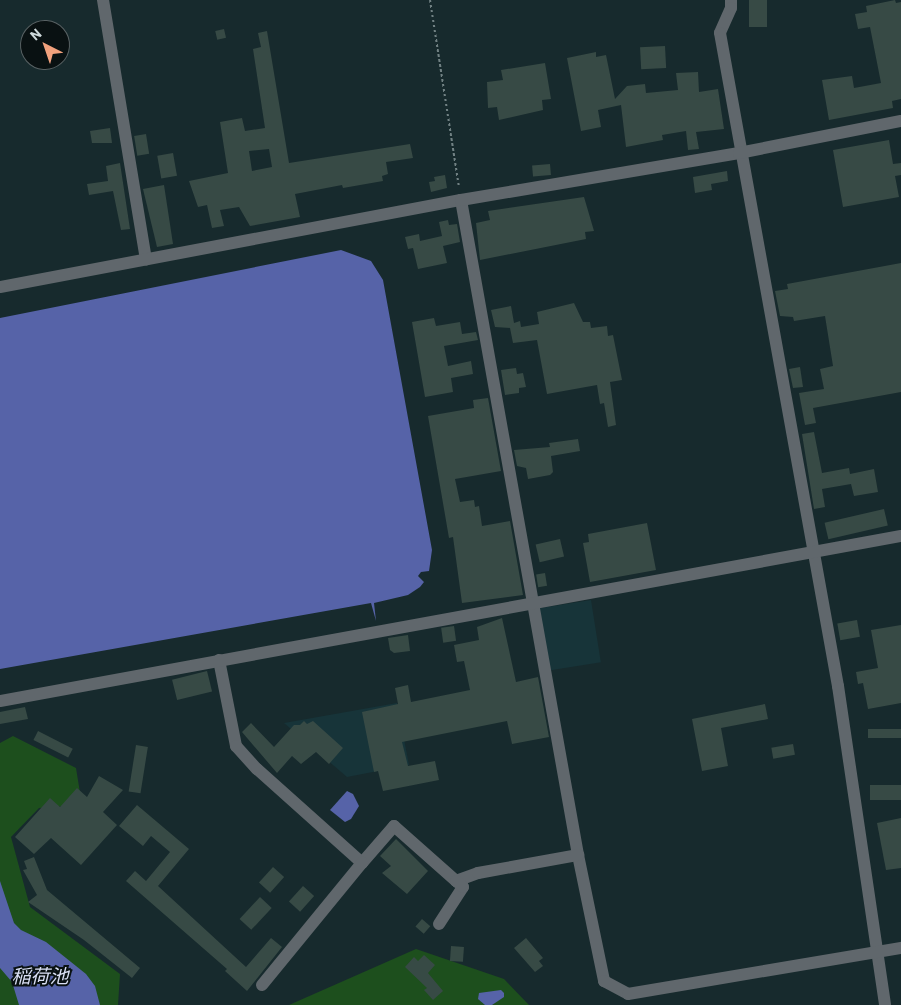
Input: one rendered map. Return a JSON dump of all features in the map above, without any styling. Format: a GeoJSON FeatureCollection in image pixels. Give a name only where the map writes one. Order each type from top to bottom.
{"type":"FeatureCollection","features":[{"type":"Feature","properties":{"kind":"street"},"geometry":{"type":"LineString","coordinates":[[103,0],[146,259]]}},
{"type":"Feature","properties":{"kind":"street"},"geometry":{"type":"LineString","coordinates":[[731,0],[731,8],[720,33],[739,153],[838,686],[885,1005]]}},
{"type":"Feature","properties":{"kind":"street"},"geometry":{"type":"LineString","coordinates":[[0,287],[461,200],[739,153],[901,121]]}},
{"type":"Feature","properties":{"kind":"street"},"geometry":{"type":"LineString","coordinates":[[461,200],[578,855],[604,981],[628,994],[901,948]]}},
{"type":"Feature","properties":{"kind":"street"},"geometry":{"type":"LineString","coordinates":[[0,701],[532,602],[901,536]]}},
{"type":"Feature","properties":{"kind":"street"},"geometry":{"type":"LineString","coordinates":[[219,660],[236,746],[257,769],[362,863]]}},
{"type":"Feature","properties":{"kind":"street"},"geometry":{"type":"LineString","coordinates":[[262,985],[394,826],[463,887],[439,924]]}},
{"type":"Feature","properties":{"kind":"street"},"geometry":{"type":"LineString","coordinates":[[456,881],[478,872],[578,855]]}},
{"type":"Feature","properties":{"kind":"path"},"geometry":{"type":"LineString","coordinates":[[430,0],[461,200]]}},
{"type":"Feature","properties":{"kind":"shaded area"},"geometry":{"type":"Polygon","coordinates":[[[591,600],[601,662],[548,671],[538,608],[591,600]]]}},
{"type":"Feature","properties":{"kind":"shaded area"},"geometry":{"type":"Polygon","coordinates":[[[397,703],[409,765],[347,777],[284,723],[397,703]]]}},
{"type":"Feature","properties":{"kind":"green space"},"geometry":{"type":"Polygon","coordinates":[[[13,736],[76,768],[82,805],[39,808],[11,837],[30,907],[120,974],[118,1005],[0,1005],[0,743],[13,736]]]}},
{"type":"Feature","properties":{"kind":"green space"},"geometry":{"type":"Polygon","coordinates":[[[416,949],[504,979],[529,1005],[289,1005],[416,949]]]}},
{"type":"Feature","properties":{"kind":"water"},"geometry":{"type":"Polygon","coordinates":[[[341,250],[371,261],[383,280],[432,550],[429,571],[421,572],[418,576],[424,582],[420,587],[408,595],[374,603],[376,621],[371,603],[0,669],[0,318],[341,250]]]}},
{"type":"Feature","properties":{"kind":"water"},"geometry":{"type":"Polygon","coordinates":[[[347,791],[353,794],[359,806],[351,819],[345,822],[330,810],[347,791]]]}},
{"type":"Feature","properties":{"kind":"water","name":"稲荷池"},"geometry":{"type":"Polygon","coordinates":[[[0,881],[14,923],[21,930],[46,942],[86,974],[95,986],[100,1005],[19,1005],[12,982],[0,968],[0,881]]]}},
{"type":"Feature","properties":{"kind":"water"},"geometry":{"type":"Polygon","coordinates":[[[501,990],[504,993],[504,997],[492,1005],[485,1005],[478,999],[479,993],[501,990]]]}},
{"type":"Feature","properties":{"kind":"building"},"geometry":{"type":"Polygon","coordinates":[[[749,0],[767,0],[767,27],[749,27],[749,0]]]}},
{"type":"Feature","properties":{"kind":"building"},"geometry":{"type":"Polygon","coordinates":[[[895,0],[896,3],[901,2],[901,99],[892,101],[893,108],[829,120],[822,80],[852,76],[854,88],[881,83],[870,27],[858,29],[855,14],[867,12],[866,6],[895,0]]]}},
{"type":"Feature","properties":{"kind":"building"},"geometry":{"type":"Polygon","coordinates":[[[224,29],[226,38],[217,40],[215,31],[224,29]]]}},
{"type":"Feature","properties":{"kind":"building"},"geometry":{"type":"Polygon","coordinates":[[[267,31],[289,163],[410,144],[413,158],[386,162],[388,174],[382,176],[383,181],[343,188],[342,185],[295,194],[300,217],[250,226],[239,207],[220,210],[224,226],[212,228],[207,205],[198,207],[189,181],[228,173],[220,122],[242,118],[245,131],[265,128],[253,49],[261,47],[258,33],[267,31]],[[269,149],[249,151],[252,171],[272,167],[269,149]]]}},
{"type":"Feature","properties":{"kind":"building"},"geometry":{"type":"Polygon","coordinates":[[[665,46],[666,68],[641,69],[640,47],[665,46]]]}},
{"type":"Feature","properties":{"kind":"building"},"geometry":{"type":"Polygon","coordinates":[[[596,52],[596,57],[606,55],[615,99],[627,86],[645,84],[646,93],[678,90],[676,73],[698,72],[699,92],[718,89],[724,129],[696,132],[699,149],[688,150],[686,131],[662,135],[663,140],[626,147],[621,105],[598,110],[601,127],[581,131],[567,58],[596,52]]]}},
{"type":"Feature","properties":{"kind":"building"},"geometry":{"type":"Polygon","coordinates":[[[545,63],[551,99],[542,100],[543,110],[499,120],[497,107],[488,108],[487,82],[503,80],[501,70],[545,63]]]}},
{"type":"Feature","properties":{"kind":"building"},"geometry":{"type":"Polygon","coordinates":[[[110,128],[112,143],[92,143],[90,131],[110,128]]]}},
{"type":"Feature","properties":{"kind":"building"},"geometry":{"type":"Polygon","coordinates":[[[146,134],[149,154],[137,156],[134,136],[146,134]]]}},
{"type":"Feature","properties":{"kind":"building"},"geometry":{"type":"Polygon","coordinates":[[[889,140],[893,164],[901,163],[901,175],[895,176],[899,197],[843,207],[833,150],[889,140]]]}},
{"type":"Feature","properties":{"kind":"building"},"geometry":{"type":"Polygon","coordinates":[[[173,153],[177,176],[161,178],[157,156],[173,153]]]}},
{"type":"Feature","properties":{"kind":"building"},"geometry":{"type":"Polygon","coordinates":[[[120,163],[130,229],[121,230],[113,191],[89,195],[87,184],[108,181],[106,166],[120,163]]]}},
{"type":"Feature","properties":{"kind":"building"},"geometry":{"type":"Polygon","coordinates":[[[550,164],[551,175],[533,177],[532,166],[550,164]]]}},
{"type":"Feature","properties":{"kind":"building"},"geometry":{"type":"Polygon","coordinates":[[[727,171],[728,181],[711,184],[712,190],[695,193],[693,177],[727,171]]]}},
{"type":"Feature","properties":{"kind":"building"},"geometry":{"type":"Polygon","coordinates":[[[445,175],[447,188],[431,192],[429,182],[435,181],[434,177],[445,175]]]}},
{"type":"Feature","properties":{"kind":"building"},"geometry":{"type":"Polygon","coordinates":[[[164,185],[173,244],[157,247],[143,189],[164,185]]]}},
{"type":"Feature","properties":{"kind":"building"},"geometry":{"type":"Polygon","coordinates":[[[584,197],[594,231],[585,232],[586,239],[480,260],[476,223],[490,220],[488,211],[584,197]]]}},
{"type":"Feature","properties":{"kind":"building"},"geometry":{"type":"Polygon","coordinates":[[[448,220],[449,225],[457,224],[460,242],[443,246],[447,263],[418,269],[413,248],[408,249],[405,237],[419,234],[420,241],[442,236],[439,222],[448,220]]]}},
{"type":"Feature","properties":{"kind":"building"},"geometry":{"type":"Polygon","coordinates":[[[901,263],[901,392],[813,408],[816,423],[805,425],[799,393],[824,389],[820,369],[833,366],[825,316],[794,321],[793,317],[780,316],[775,291],[788,289],[787,284],[901,263]]]}},
{"type":"Feature","properties":{"kind":"building"},"geometry":{"type":"Polygon","coordinates":[[[574,303],[583,322],[590,322],[591,328],[607,326],[608,336],[613,335],[622,380],[610,382],[616,425],[608,427],[604,403],[600,404],[597,385],[547,394],[537,340],[513,343],[510,328],[495,327],[491,310],[511,306],[514,323],[520,321],[521,327],[539,324],[537,312],[574,303]]]}},
{"type":"Feature","properties":{"kind":"building"},"geometry":{"type":"Polygon","coordinates":[[[434,318],[436,326],[460,322],[462,334],[476,332],[478,340],[444,346],[448,366],[471,361],[473,374],[451,378],[453,392],[425,397],[412,322],[434,318]]]}},
{"type":"Feature","properties":{"kind":"building"},"geometry":{"type":"Polygon","coordinates":[[[800,367],[803,387],[793,388],[789,369],[800,367]]]}},
{"type":"Feature","properties":{"kind":"building"},"geometry":{"type":"Polygon","coordinates":[[[516,368],[517,374],[523,373],[526,387],[519,388],[519,393],[505,395],[501,370],[516,368]]]}},
{"type":"Feature","properties":{"kind":"building"},"geometry":{"type":"Polygon","coordinates":[[[488,398],[501,471],[455,479],[460,502],[474,500],[475,507],[479,506],[482,526],[510,521],[523,595],[462,603],[453,537],[449,538],[428,416],[474,408],[473,400],[488,398]]]}},
{"type":"Feature","properties":{"kind":"building"},"geometry":{"type":"Polygon","coordinates":[[[814,432],[822,473],[849,468],[850,474],[874,469],[878,492],[854,496],[851,484],[822,489],[825,507],[814,509],[802,434],[814,432]]]}},
{"type":"Feature","properties":{"kind":"building"},"geometry":{"type":"Polygon","coordinates":[[[578,439],[580,451],[551,456],[553,472],[550,475],[528,479],[526,468],[517,466],[514,450],[550,447],[549,443],[578,439]]]}},
{"type":"Feature","properties":{"kind":"building"},"geometry":{"type":"Polygon","coordinates":[[[884,509],[888,526],[828,539],[825,523],[884,509]]]}},
{"type":"Feature","properties":{"kind":"building"},"geometry":{"type":"Polygon","coordinates":[[[647,523],[656,570],[590,582],[583,543],[589,542],[588,534],[647,523]]]}},
{"type":"Feature","properties":{"kind":"building"},"geometry":{"type":"Polygon","coordinates":[[[560,539],[564,557],[540,562],[536,545],[560,539]]]}},
{"type":"Feature","properties":{"kind":"building"},"geometry":{"type":"Polygon","coordinates":[[[545,573],[547,586],[538,587],[536,574],[545,573]]]}},
{"type":"Feature","properties":{"kind":"building"},"geometry":{"type":"Polygon","coordinates":[[[502,618],[516,682],[538,677],[549,737],[512,744],[507,721],[402,742],[408,766],[435,761],[439,780],[383,791],[378,771],[374,772],[362,712],[398,704],[395,688],[408,685],[411,702],[470,690],[464,661],[457,662],[454,645],[479,640],[477,627],[502,618]]]}},
{"type":"Feature","properties":{"kind":"building"},"geometry":{"type":"Polygon","coordinates":[[[857,620],[860,637],[840,640],[837,623],[857,620]]]}},
{"type":"Feature","properties":{"kind":"building"},"geometry":{"type":"Polygon","coordinates":[[[901,625],[901,703],[868,709],[863,683],[858,684],[856,672],[878,668],[871,630],[901,625]]]}},
{"type":"Feature","properties":{"kind":"building"},"geometry":{"type":"Polygon","coordinates":[[[454,626],[456,641],[443,643],[441,628],[454,626]]]}},
{"type":"Feature","properties":{"kind":"building"},"geometry":{"type":"Polygon","coordinates":[[[408,635],[410,651],[394,653],[390,650],[388,638],[408,635]]]}},
{"type":"Feature","properties":{"kind":"building"},"geometry":{"type":"Polygon","coordinates":[[[207,671],[212,691],[177,700],[172,680],[207,671]]]}},
{"type":"Feature","properties":{"kind":"building"},"geometry":{"type":"Polygon","coordinates":[[[765,704],[768,719],[721,728],[728,766],[702,771],[692,719],[765,704]]]}},
{"type":"Feature","properties":{"kind":"building"},"geometry":{"type":"Polygon","coordinates":[[[25,707],[28,719],[0,724],[0,712],[25,707]]]}},
{"type":"Feature","properties":{"kind":"building"},"geometry":{"type":"Polygon","coordinates":[[[304,721],[307,724],[313,721],[343,748],[329,764],[316,752],[301,764],[292,756],[277,773],[242,732],[251,723],[274,747],[294,725],[300,725],[304,721]]]}},
{"type":"Feature","properties":{"kind":"building"},"geometry":{"type":"Polygon","coordinates":[[[868,729],[901,729],[901,738],[868,738],[868,729]]]}},
{"type":"Feature","properties":{"kind":"building"},"geometry":{"type":"Polygon","coordinates":[[[38,731],[73,749],[68,758],[33,740],[38,731]]]}},
{"type":"Feature","properties":{"kind":"building"},"geometry":{"type":"Polygon","coordinates":[[[793,744],[795,755],[773,759],[771,748],[793,744]]]}},
{"type":"Feature","properties":{"kind":"building"},"geometry":{"type":"Polygon","coordinates":[[[136,745],[148,747],[140,793],[129,791],[136,745]]]}},
{"type":"Feature","properties":{"kind":"building"},"geometry":{"type":"Polygon","coordinates":[[[99,776],[123,790],[103,812],[117,825],[81,865],[51,838],[34,854],[15,837],[50,798],[60,807],[77,788],[87,797],[99,776]]]}},
{"type":"Feature","properties":{"kind":"building"},"geometry":{"type":"Polygon","coordinates":[[[870,785],[901,785],[901,800],[870,800],[870,785]]]}},
{"type":"Feature","properties":{"kind":"building"},"geometry":{"type":"Polygon","coordinates":[[[137,805],[189,849],[158,886],[246,967],[271,938],[282,947],[247,991],[225,971],[227,969],[126,881],[135,871],[146,881],[170,852],[151,836],[143,846],[119,826],[137,805]]]}},
{"type":"Feature","properties":{"kind":"building"},"geometry":{"type":"Polygon","coordinates":[[[901,818],[901,868],[886,870],[877,823],[901,818]]]}},
{"type":"Feature","properties":{"kind":"building"},"geometry":{"type":"Polygon","coordinates":[[[396,839],[428,871],[407,894],[382,873],[391,866],[380,856],[396,839]]]}},
{"type":"Feature","properties":{"kind":"building"},"geometry":{"type":"Polygon","coordinates":[[[34,857],[47,890],[140,968],[132,978],[84,940],[28,902],[37,895],[23,870],[27,869],[24,861],[34,857]]]}},
{"type":"Feature","properties":{"kind":"building"},"geometry":{"type":"Polygon","coordinates":[[[273,867],[284,877],[270,893],[259,883],[273,867]]]}},
{"type":"Feature","properties":{"kind":"building"},"geometry":{"type":"Polygon","coordinates":[[[303,886],[314,896],[300,912],[289,902],[303,886]]]}},
{"type":"Feature","properties":{"kind":"building"},"geometry":{"type":"Polygon","coordinates":[[[260,897],[272,908],[251,930],[240,919],[260,897]]]}},
{"type":"Feature","properties":{"kind":"building"},"geometry":{"type":"Polygon","coordinates":[[[422,919],[430,926],[424,934],[415,927],[422,919]]]}},
{"type":"Feature","properties":{"kind":"building"},"geometry":{"type":"Polygon","coordinates":[[[526,938],[543,958],[539,961],[543,966],[535,972],[514,948],[526,938]]]}},
{"type":"Feature","properties":{"kind":"building"},"geometry":{"type":"Polygon","coordinates":[[[451,946],[464,947],[463,962],[450,961],[451,946]]]}},
{"type":"Feature","properties":{"kind":"building"},"geometry":{"type":"Polygon","coordinates":[[[424,955],[435,965],[428,973],[443,991],[433,1000],[424,990],[427,988],[405,967],[414,957],[418,961],[424,955]]]}}]}
